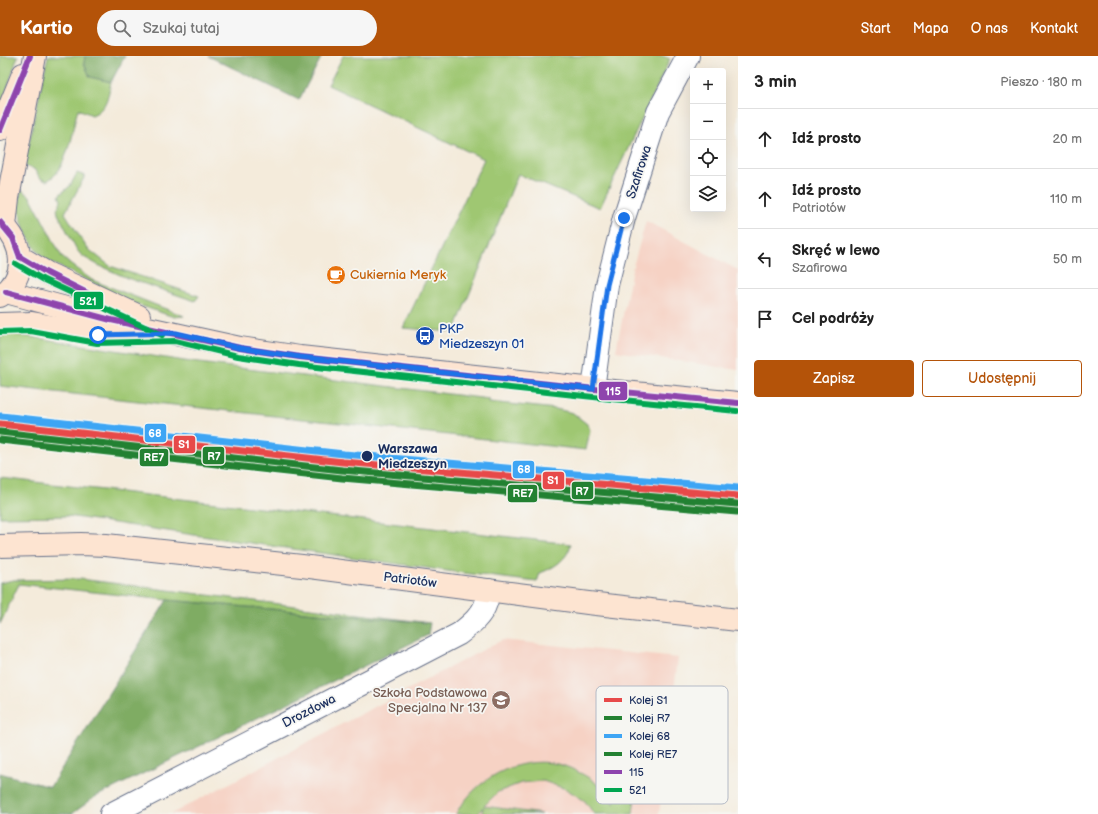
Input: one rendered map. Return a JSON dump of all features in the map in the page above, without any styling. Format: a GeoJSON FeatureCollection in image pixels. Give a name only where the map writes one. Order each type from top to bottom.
{"type":"FeatureCollection","features":[{"type":"Feature","properties":{"kind":"main road"},"geometry":{"type":"LineString","coordinates":[[0,130],[30,56]]}},
{"type":"Feature","properties":{"kind":"main road"},"geometry":{"type":"LineString","coordinates":[[3,294],[14,283],[20,266],[20,257],[15,241],[3,224],[35,56]]}},
{"type":"Feature","properties":{"kind":"main road"},"geometry":{"type":"LineString","coordinates":[[20,257],[47,274],[176,333]]}},
{"type":"Feature","properties":{"kind":"main road"},"geometry":{"type":"LineString","coordinates":[[3,294],[111,320],[240,348],[300,357],[593,389],[738,403]]}},
{"type":"Feature","properties":{"kind":"main road"},"geometry":{"type":"LineString","coordinates":[[0,324],[32,323],[98,335],[176,333]]}},
{"type":"Feature","properties":{"kind":"main road"},"geometry":{"type":"LineString","coordinates":[[0,535],[81,544]]}},
{"type":"Feature","properties":{"kind":"main road","name":"Patriotów"},"geometry":{"type":"LineString","coordinates":[[0,558],[81,544]]}},
{"type":"Feature","properties":{"kind":"main road","name":"Patriotów"},"geometry":{"type":"LineString","coordinates":[[0,546],[81,544],[106,545],[302,566],[738,620]]}},
{"type":"Feature","properties":{"kind":"street","name":"Szafirowa"},"geometry":{"type":"LineString","coordinates":[[593,389],[607,285],[624,218],[658,112],[688,56]]}},
{"type":"Feature","properties":{"kind":"street","name":"Drozdowa"},"geometry":{"type":"LineString","coordinates":[[111,814],[459,634],[482,611],[486,603],[488,590]]}},
{"type":"Feature","properties":{"kind":"shaded area"},"geometry":{"type":"Polygon","coordinates":[[[646,221],[738,270],[738,370],[616,351],[632,270],[646,221]]]}},
{"type":"Feature","properties":{"kind":"shaded area"},"geometry":{"type":"Polygon","coordinates":[[[502,640],[678,658],[675,686],[596,686],[596,804],[660,804],[659,814],[171,814],[502,640]]]}},
{"type":"Feature","properties":{"kind":"green space"},"geometry":{"type":"Polygon","coordinates":[[[0,56],[18,56],[0,110],[0,56]]]}},
{"type":"Feature","properties":{"kind":"green space"},"geometry":{"type":"Polygon","coordinates":[[[48,56],[85,56],[84,63],[90,77],[111,82],[106,102],[101,109],[92,115],[78,109],[68,150],[64,160],[59,170],[53,177],[46,181],[40,178],[34,169],[24,166],[48,56]]]}},
{"type":"Feature","properties":{"kind":"green space"},"geometry":{"type":"Polygon","coordinates":[[[85,56],[125,56],[111,82],[90,77],[84,63],[85,56]]]}},
{"type":"Feature","properties":{"kind":"green space"},"geometry":{"type":"Polygon","coordinates":[[[208,56],[322,56],[299,100],[208,56]]]}},
{"type":"Feature","properties":{"kind":"green space"},"geometry":{"type":"Polygon","coordinates":[[[343,56],[663,56],[670,59],[600,208],[518,174],[454,332],[403,328],[484,159],[328,85],[343,56]]]}},
{"type":"Feature","properties":{"kind":"green space"},"geometry":{"type":"Polygon","coordinates":[[[77,173],[85,176],[65,213],[87,248],[110,266],[199,296],[195,301],[127,278],[82,256],[77,250],[58,214],[57,209],[61,201],[59,195],[70,186],[77,173]]]}},
{"type":"Feature","properties":{"kind":"green space"},"geometry":{"type":"Polygon","coordinates":[[[21,190],[29,195],[62,257],[71,265],[92,280],[184,316],[174,317],[133,303],[46,260],[34,246],[24,228],[19,209],[21,190]]]}},
{"type":"Feature","properties":{"kind":"green space"},"geometry":{"type":"Polygon","coordinates":[[[12,334],[191,362],[489,399],[489,402],[556,409],[573,413],[587,424],[590,430],[586,450],[0,386],[0,336],[12,334]]]}},
{"type":"Feature","properties":{"kind":"green space"},"geometry":{"type":"Polygon","coordinates":[[[0,478],[571,544],[564,558],[555,566],[540,573],[537,582],[455,572],[68,516],[0,517],[0,478]]]}},
{"type":"Feature","properties":{"kind":"green space"},"geometry":{"type":"Polygon","coordinates":[[[80,579],[430,623],[167,600],[19,584],[0,624],[0,583],[13,580],[80,579]]]}},
{"type":"Feature","properties":{"kind":"green space"},"geometry":{"type":"Polygon","coordinates":[[[167,600],[430,623],[428,635],[95,797],[72,814],[0,814],[0,773],[50,787],[167,600]]]}},
{"type":"Feature","properties":{"kind":"green space"},"geometry":{"type":"Polygon","coordinates":[[[549,763],[564,766],[591,779],[596,783],[596,804],[634,804],[633,814],[594,814],[585,801],[566,789],[543,781],[521,783],[498,792],[484,806],[542,814],[482,814],[483,807],[478,814],[456,814],[468,797],[479,786],[491,777],[519,765],[549,763]]]}},
{"type":"Feature","properties":{"kind":"rail line","name":"68"},"geometry":{"type":"LineString","coordinates":[[1,416],[344,454],[738,488]]}},
{"type":"Feature","properties":{"kind":"rail line","name":"S1"},"geometry":{"type":"LineString","coordinates":[[0,424],[343,462],[738,496]]}},
{"type":"Feature","properties":{"kind":"rail line","name":"R7"},"geometry":{"type":"LineString","coordinates":[[0,432],[342,470],[737,504]]}},
{"type":"Feature","properties":{"kind":"rail line","name":"RE7"},"geometry":{"type":"LineString","coordinates":[[0,440],[342,478],[737,512]]}},
{"type":"Feature","properties":{"kind":"transit line","name":"115"},"geometry":{"type":"LineString","coordinates":[[0,130],[30,56]]}},
{"type":"Feature","properties":{"kind":"transit line","name":"115"},"geometry":{"type":"LineString","coordinates":[[0,222],[13,238],[20,257]]}},
{"type":"Feature","properties":{"kind":"transit line","name":"115"},"geometry":{"type":"LineString","coordinates":[[20,257],[47,273],[87,293]]}},
{"type":"Feature","properties":{"kind":"transit line","name":"521"},"geometry":{"type":"LineString","coordinates":[[16,264],[44,280],[162,335]]}},
{"type":"Feature","properties":{"kind":"transit line","name":"115"},"geometry":{"type":"LineString","coordinates":[[6,292],[111,320],[240,348],[300,357],[738,403]]}},
{"type":"Feature","properties":{"kind":"transit line","name":"521"},"geometry":{"type":"LineString","coordinates":[[0,332],[31,331],[97,343],[175,341],[238,356],[299,365],[737,411]]}},
{"type":"Feature","properties":{"kind":"place","name":"Cukiernia Meryk"},"geometry":{"type":"Point","coordinates":[336,275]}},
{"type":"Feature","properties":{"kind":"place","name":"PKP Miedzeszyn 01"},"geometry":{"type":"Point","coordinates":[425,336]}},
{"type":"Feature","properties":{"kind":"place","name":"Warszawa Miedzeszyn"},"geometry":{"type":"Point","coordinates":[367,456]}},
{"type":"Feature","properties":{"kind":"place","name":"Szkoła Podstawowa Specjalna Nr 137"},"geometry":{"type":"Point","coordinates":[501,700]}},
{"type":"Feature","properties":{"kind":"route"},"geometry":{"type":"LineString","coordinates":[[98,335],[176,333],[240,348],[300,357],[593,389],[607,285],[624,218]]}}]}
